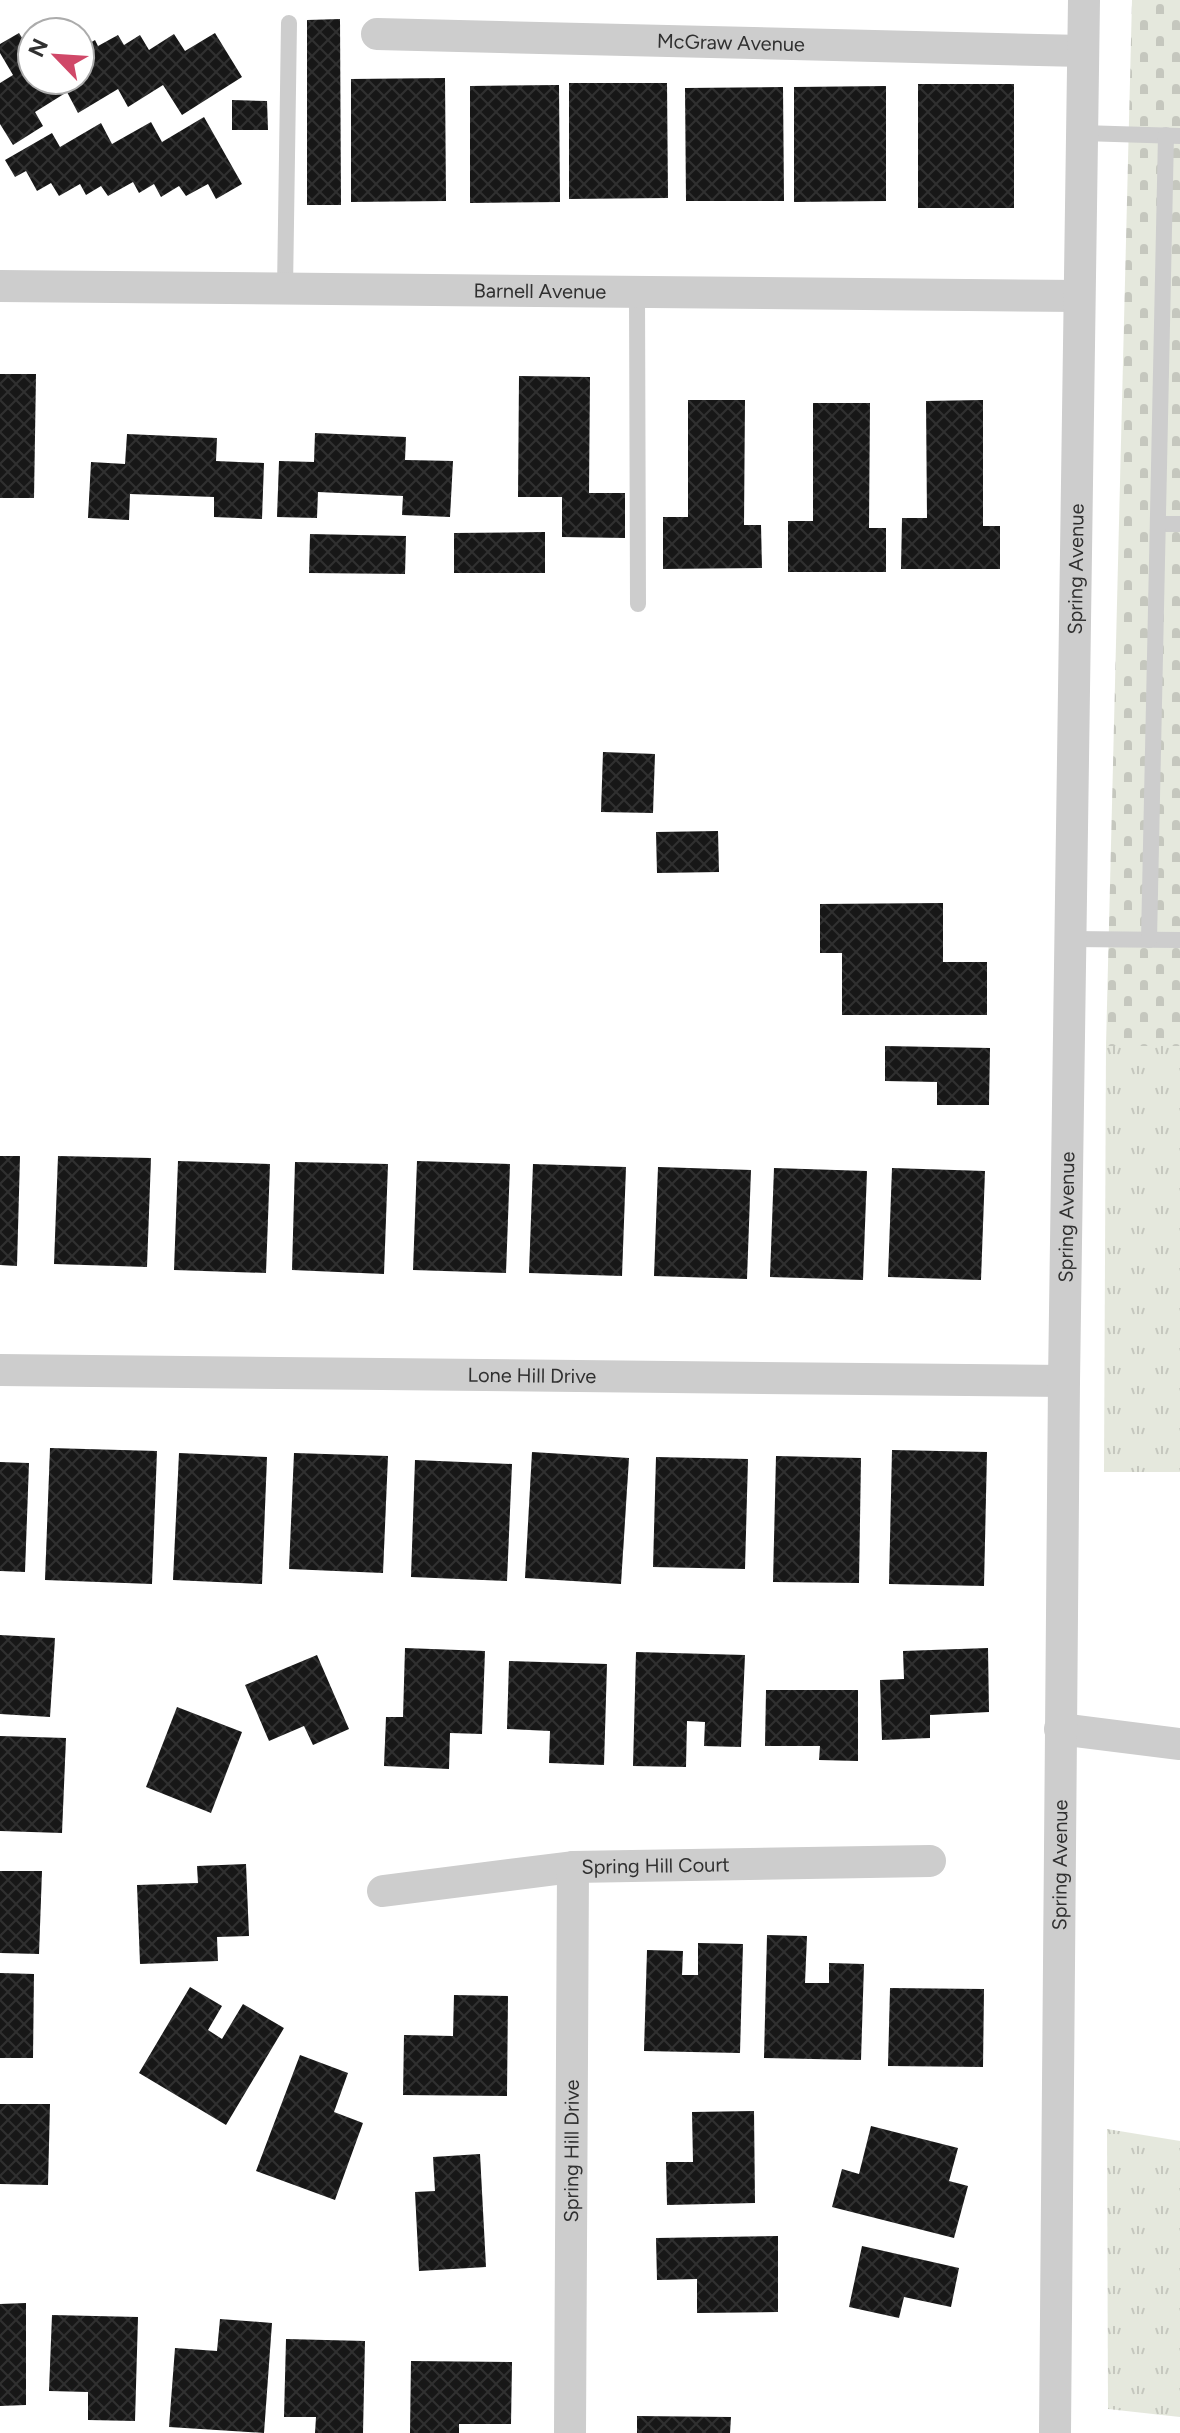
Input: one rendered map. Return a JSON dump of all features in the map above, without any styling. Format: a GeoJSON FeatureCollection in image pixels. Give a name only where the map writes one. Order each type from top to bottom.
{"type":"FeatureCollection","features":[{"type":"Feature","properties":{"kind":"street","name":"Spring Avenue"},"geometry":{"type":"LineString","coordinates":[[1055,2433],[1064,1381],[1084,0]]}},
{"type":"Feature","properties":{"kind":"street","name":"McGraw Avenue"},"geometry":{"type":"LineString","coordinates":[[377,34],[1083,51]]}},
{"type":"Feature","properties":{"kind":"street","name":"Barnell Avenue"},"geometry":{"type":"LineString","coordinates":[[0,286],[1079,296]]}},
{"type":"Feature","properties":{"kind":"street","name":"Lone Hill Drive"},"geometry":{"type":"LineString","coordinates":[[0,1370],[1064,1381]]}},
{"type":"Feature","properties":{"kind":"street"},"geometry":{"type":"LineString","coordinates":[[1060,1729],[1180,1744]]}},
{"type":"Feature","properties":{"kind":"street","name":"Spring Hill Court"},"geometry":{"type":"LineString","coordinates":[[383,1891],[573,1867],[930,1861]]}},
{"type":"Feature","properties":{"kind":"street","name":"Spring Hill Drive"},"geometry":{"type":"LineString","coordinates":[[570,2433],[573,1867]]}},
{"type":"Feature","properties":{"kind":"lane"},"geometry":{"type":"LineString","coordinates":[[285,289],[289,23]]}},
{"type":"Feature","properties":{"kind":"lane"},"geometry":{"type":"LineString","coordinates":[[1082,133],[1173,136],[1158,524],[1149,940]]}},
{"type":"Feature","properties":{"kind":"lane"},"geometry":{"type":"LineString","coordinates":[[637,292],[638,604]]}},
{"type":"Feature","properties":{"kind":"lane"},"geometry":{"type":"LineString","coordinates":[[1158,524],[1180,524]]}},
{"type":"Feature","properties":{"kind":"lane"},"geometry":{"type":"LineString","coordinates":[[1070,939],[1180,940]]}},
{"type":"Feature","properties":{"kind":"green space"},"geometry":{"type":"Polygon","coordinates":[[[1132,0],[1180,0],[1180,1046],[1106,1046],[1132,0]]]}},
{"type":"Feature","properties":{"kind":"green space"},"geometry":{"type":"Polygon","coordinates":[[[1106,1046],[1180,1046],[1180,1472],[1104,1472],[1106,1046]]]}},
{"type":"Feature","properties":{"kind":"green space"},"geometry":{"type":"Polygon","coordinates":[[[1107,2129],[1180,2141],[1180,2417],[1108,2409],[1107,2129]]]}},
{"type":"Feature","properties":{"kind":"building"},"geometry":{"type":"Polygon","coordinates":[[[340,19],[341,205],[307,205],[307,20],[340,19]]]}},
{"type":"Feature","properties":{"kind":"building"},"geometry":{"type":"Polygon","coordinates":[[[215,33],[242,77],[182,115],[163,85],[128,107],[118,89],[78,113],[69,96],[96,96],[96,42],[98,46],[118,35],[124,45],[140,35],[149,50],[174,34],[185,51],[215,33]]]}},
{"type":"Feature","properties":{"kind":"building"},"geometry":{"type":"Polygon","coordinates":[[[16,35],[16,96],[61,96],[35,112],[43,126],[13,145],[0,124],[0,83],[13,75],[0,53],[0,44],[16,35]]]}},
{"type":"Feature","properties":{"kind":"building"},"geometry":{"type":"Polygon","coordinates":[[[445,78],[446,201],[351,202],[351,79],[445,78]]]}},
{"type":"Feature","properties":{"kind":"building"},"geometry":{"type":"Polygon","coordinates":[[[569,83],[667,83],[668,198],[569,199],[569,83]]]}},
{"type":"Feature","properties":{"kind":"building"},"geometry":{"type":"Polygon","coordinates":[[[918,84],[1014,84],[1014,208],[918,208],[918,84]]]}},
{"type":"Feature","properties":{"kind":"building"},"geometry":{"type":"Polygon","coordinates":[[[559,85],[560,202],[470,203],[470,86],[559,85]]]}},
{"type":"Feature","properties":{"kind":"building"},"geometry":{"type":"Polygon","coordinates":[[[886,86],[886,201],[794,202],[794,87],[886,86]]]}},
{"type":"Feature","properties":{"kind":"building"},"geometry":{"type":"Polygon","coordinates":[[[783,87],[784,201],[686,201],[685,88],[783,87]]]}},
{"type":"Feature","properties":{"kind":"building"},"geometry":{"type":"Polygon","coordinates":[[[232,100],[267,101],[268,130],[232,130],[232,100]]]}},
{"type":"Feature","properties":{"kind":"building"},"geometry":{"type":"Polygon","coordinates":[[[204,117],[242,184],[216,199],[208,184],[186,196],[179,186],[161,197],[154,184],[139,193],[133,182],[108,196],[101,186],[86,195],[80,184],[59,196],[51,183],[37,191],[26,171],[15,177],[5,160],[52,133],[60,147],[101,123],[112,144],[151,122],[162,142],[204,117]]]}},
{"type":"Feature","properties":{"kind":"building"},"geometry":{"type":"Polygon","coordinates":[[[0,374],[36,374],[34,498],[0,498],[0,374]]]}},
{"type":"Feature","properties":{"kind":"building"},"geometry":{"type":"Polygon","coordinates":[[[519,376],[590,377],[589,493],[625,493],[625,538],[562,537],[562,497],[518,497],[519,376]]]}},
{"type":"Feature","properties":{"kind":"building"},"geometry":{"type":"Polygon","coordinates":[[[688,400],[745,400],[744,525],[761,525],[762,568],[663,569],[663,517],[688,517],[688,400]]]}},
{"type":"Feature","properties":{"kind":"building"},"geometry":{"type":"Polygon","coordinates":[[[983,400],[983,526],[1000,526],[1000,569],[901,569],[902,518],[927,518],[926,401],[983,400]]]}},
{"type":"Feature","properties":{"kind":"building"},"geometry":{"type":"Polygon","coordinates":[[[813,403],[870,403],[869,528],[886,528],[886,572],[788,572],[788,521],[813,521],[813,403]]]}},
{"type":"Feature","properties":{"kind":"building"},"geometry":{"type":"Polygon","coordinates":[[[315,433],[406,437],[405,460],[453,461],[450,517],[402,515],[403,496],[318,492],[317,518],[277,517],[279,461],[314,462],[315,433]]]}},
{"type":"Feature","properties":{"kind":"building"},"geometry":{"type":"Polygon","coordinates":[[[127,434],[217,438],[216,461],[264,463],[262,519],[214,517],[214,497],[130,494],[129,520],[88,518],[91,462],[125,464],[127,434]]]}},
{"type":"Feature","properties":{"kind":"building"},"geometry":{"type":"Polygon","coordinates":[[[545,532],[545,573],[454,573],[454,533],[545,532]]]}},
{"type":"Feature","properties":{"kind":"building"},"geometry":{"type":"Polygon","coordinates":[[[310,534],[406,536],[405,574],[309,573],[310,534]]]}},
{"type":"Feature","properties":{"kind":"building"},"geometry":{"type":"Polygon","coordinates":[[[603,752],[655,754],[653,813],[601,812],[603,752]]]}},
{"type":"Feature","properties":{"kind":"building"},"geometry":{"type":"Polygon","coordinates":[[[718,831],[719,872],[657,873],[656,832],[718,831]]]}},
{"type":"Feature","properties":{"kind":"building"},"geometry":{"type":"Polygon","coordinates":[[[943,903],[943,962],[987,962],[987,1015],[842,1015],[842,953],[820,953],[820,904],[943,903]]]}},
{"type":"Feature","properties":{"kind":"building"},"geometry":{"type":"Polygon","coordinates":[[[885,1046],[990,1048],[989,1105],[937,1105],[937,1082],[885,1081],[885,1046]]]}},
{"type":"Feature","properties":{"kind":"building"},"geometry":{"type":"Polygon","coordinates":[[[0,1156],[20,1156],[17,1266],[0,1265],[0,1156]]]}},
{"type":"Feature","properties":{"kind":"building"},"geometry":{"type":"Polygon","coordinates":[[[58,1156],[151,1158],[147,1267],[54,1264],[58,1156]]]}},
{"type":"Feature","properties":{"kind":"building"},"geometry":{"type":"Polygon","coordinates":[[[178,1161],[270,1164],[266,1273],[174,1270],[178,1161]]]}},
{"type":"Feature","properties":{"kind":"building"},"geometry":{"type":"Polygon","coordinates":[[[417,1161],[510,1164],[506,1273],[413,1270],[417,1161]]]}},
{"type":"Feature","properties":{"kind":"building"},"geometry":{"type":"Polygon","coordinates":[[[295,1162],[388,1164],[384,1274],[292,1270],[295,1162]]]}},
{"type":"Feature","properties":{"kind":"building"},"geometry":{"type":"Polygon","coordinates":[[[533,1164],[626,1167],[622,1276],[529,1273],[533,1164]]]}},
{"type":"Feature","properties":{"kind":"building"},"geometry":{"type":"Polygon","coordinates":[[[658,1167],[751,1170],[747,1279],[654,1276],[658,1167]]]}},
{"type":"Feature","properties":{"kind":"building"},"geometry":{"type":"Polygon","coordinates":[[[774,1168],[867,1171],[863,1280],[770,1277],[774,1168]]]}},
{"type":"Feature","properties":{"kind":"building"},"geometry":{"type":"Polygon","coordinates":[[[892,1168],[985,1171],[981,1280],[888,1277],[892,1168]]]}},
{"type":"Feature","properties":{"kind":"building"},"geometry":{"type":"Polygon","coordinates":[[[50,1448],[157,1451],[152,1584],[45,1580],[50,1448]]]}},
{"type":"Feature","properties":{"kind":"building"},"geometry":{"type":"Polygon","coordinates":[[[892,1450],[987,1452],[984,1586],[889,1584],[892,1450]]]}},
{"type":"Feature","properties":{"kind":"building"},"geometry":{"type":"Polygon","coordinates":[[[532,1452],[629,1458],[621,1584],[525,1578],[532,1452]]]}},
{"type":"Feature","properties":{"kind":"building"},"geometry":{"type":"Polygon","coordinates":[[[179,1453],[267,1457],[262,1584],[173,1580],[179,1453]]]}},
{"type":"Feature","properties":{"kind":"building"},"geometry":{"type":"Polygon","coordinates":[[[294,1453],[388,1456],[383,1573],[289,1569],[294,1453]]]}},
{"type":"Feature","properties":{"kind":"building"},"geometry":{"type":"Polygon","coordinates":[[[776,1456],[861,1458],[859,1583],[773,1582],[776,1456]]]}},
{"type":"Feature","properties":{"kind":"building"},"geometry":{"type":"Polygon","coordinates":[[[656,1457],[748,1459],[745,1569],[653,1567],[656,1457]]]}},
{"type":"Feature","properties":{"kind":"building"},"geometry":{"type":"Polygon","coordinates":[[[415,1460],[512,1464],[507,1581],[411,1577],[415,1460]]]}},
{"type":"Feature","properties":{"kind":"building"},"geometry":{"type":"Polygon","coordinates":[[[0,1462],[29,1463],[25,1572],[0,1571],[0,1462]]]}},
{"type":"Feature","properties":{"kind":"building"},"geometry":{"type":"Polygon","coordinates":[[[0,1635],[55,1638],[50,1717],[0,1714],[0,1635]]]}},
{"type":"Feature","properties":{"kind":"building"},"geometry":{"type":"Polygon","coordinates":[[[405,1648],[485,1651],[482,1734],[450,1733],[449,1769],[384,1766],[386,1717],[403,1717],[405,1648]]]}},
{"type":"Feature","properties":{"kind":"building"},"geometry":{"type":"Polygon","coordinates":[[[988,1648],[989,1712],[930,1715],[930,1738],[882,1740],[880,1680],[904,1679],[903,1651],[988,1648]]]}},
{"type":"Feature","properties":{"kind":"building"},"geometry":{"type":"Polygon","coordinates":[[[636,1652],[745,1655],[741,1747],[704,1746],[705,1722],[687,1721],[686,1767],[633,1766],[636,1652]]]}},
{"type":"Feature","properties":{"kind":"building"},"geometry":{"type":"Polygon","coordinates":[[[317,1655],[349,1729],[313,1745],[304,1726],[269,1741],[245,1685],[317,1655]]]}},
{"type":"Feature","properties":{"kind":"building"},"geometry":{"type":"Polygon","coordinates":[[[509,1661],[607,1664],[604,1765],[549,1763],[550,1731],[507,1729],[509,1661]]]}},
{"type":"Feature","properties":{"kind":"building"},"geometry":{"type":"Polygon","coordinates":[[[766,1690],[858,1690],[858,1761],[819,1760],[820,1746],[765,1746],[766,1690]]]}},
{"type":"Feature","properties":{"kind":"building"},"geometry":{"type":"Polygon","coordinates":[[[177,1707],[242,1732],[211,1813],[146,1787],[177,1707]]]}},
{"type":"Feature","properties":{"kind":"building"},"geometry":{"type":"Polygon","coordinates":[[[0,1736],[66,1738],[62,1833],[0,1831],[0,1736]]]}},
{"type":"Feature","properties":{"kind":"building"},"geometry":{"type":"Polygon","coordinates":[[[246,1864],[249,1936],[217,1937],[218,1961],[140,1964],[137,1885],[198,1883],[197,1866],[246,1864]]]}},
{"type":"Feature","properties":{"kind":"building"},"geometry":{"type":"Polygon","coordinates":[[[0,1871],[42,1871],[39,1954],[0,1953],[0,1871]]]}},
{"type":"Feature","properties":{"kind":"building"},"geometry":{"type":"Polygon","coordinates":[[[767,1935],[807,1936],[805,1983],[829,1983],[829,1963],[864,1964],[861,2060],[764,2058],[767,1935]]]}},
{"type":"Feature","properties":{"kind":"building"},"geometry":{"type":"Polygon","coordinates":[[[698,1943],[743,1944],[740,2053],[644,2051],[647,1950],[683,1951],[682,1975],[698,1975],[698,1943]]]}},
{"type":"Feature","properties":{"kind":"building"},"geometry":{"type":"Polygon","coordinates":[[[0,1973],[34,1974],[33,2058],[0,2058],[0,1973]]]}},
{"type":"Feature","properties":{"kind":"building"},"geometry":{"type":"Polygon","coordinates":[[[190,1987],[222,2006],[208,2030],[222,2039],[243,2004],[284,2028],[226,2125],[139,2073],[190,1987]]]}},
{"type":"Feature","properties":{"kind":"building"},"geometry":{"type":"Polygon","coordinates":[[[890,1988],[984,1989],[983,2067],[888,2066],[890,1988]]]}},
{"type":"Feature","properties":{"kind":"building"},"geometry":{"type":"Polygon","coordinates":[[[454,1995],[508,1996],[507,2096],[403,2095],[404,2035],[453,2036],[454,1995]]]}},
{"type":"Feature","properties":{"kind":"building"},"geometry":{"type":"Polygon","coordinates":[[[300,2055],[348,2073],[334,2112],[363,2123],[335,2200],[256,2171],[300,2055]]]}},
{"type":"Feature","properties":{"kind":"building"},"geometry":{"type":"Polygon","coordinates":[[[0,2104],[50,2104],[48,2185],[0,2184],[0,2104]]]}},
{"type":"Feature","properties":{"kind":"building"},"geometry":{"type":"Polygon","coordinates":[[[754,2111],[755,2203],[667,2205],[666,2162],[693,2162],[692,2112],[754,2111]]]}},
{"type":"Feature","properties":{"kind":"building"},"geometry":{"type":"Polygon","coordinates":[[[871,2126],[958,2148],[949,2181],[968,2186],[954,2238],[832,2207],[842,2169],[859,2174],[871,2126]]]}},
{"type":"Feature","properties":{"kind":"building"},"geometry":{"type":"Polygon","coordinates":[[[480,2154],[486,2267],[419,2271],[415,2192],[435,2191],[433,2157],[480,2154]]]}},
{"type":"Feature","properties":{"kind":"building"},"geometry":{"type":"Polygon","coordinates":[[[778,2236],[778,2312],[697,2313],[697,2279],[657,2280],[656,2238],[778,2236]]]}},
{"type":"Feature","properties":{"kind":"building"},"geometry":{"type":"Polygon","coordinates":[[[862,2246],[959,2268],[951,2307],[904,2297],[899,2318],[849,2307],[862,2246]]]}},
{"type":"Feature","properties":{"kind":"building"},"geometry":{"type":"Polygon","coordinates":[[[26,2303],[26,2405],[0,2406],[0,2304],[26,2303]]]}},
{"type":"Feature","properties":{"kind":"building"},"geometry":{"type":"Polygon","coordinates":[[[52,2315],[138,2317],[135,2421],[88,2420],[88,2392],[49,2391],[52,2315]]]}},
{"type":"Feature","properties":{"kind":"building"},"geometry":{"type":"Polygon","coordinates":[[[220,2319],[272,2323],[264,2433],[169,2427],[175,2348],[217,2351],[220,2319]]]}},
{"type":"Feature","properties":{"kind":"building"},"geometry":{"type":"Polygon","coordinates":[[[286,2339],[365,2341],[363,2433],[315,2433],[316,2417],[284,2417],[286,2339]]]}},
{"type":"Feature","properties":{"kind":"building"},"geometry":{"type":"Polygon","coordinates":[[[411,2361],[512,2362],[511,2424],[459,2424],[459,2433],[410,2433],[411,2361]]]}},
{"type":"Feature","properties":{"kind":"building"},"geometry":{"type":"Polygon","coordinates":[[[637,2416],[731,2417],[730,2433],[637,2433],[637,2416]]]}}]}
